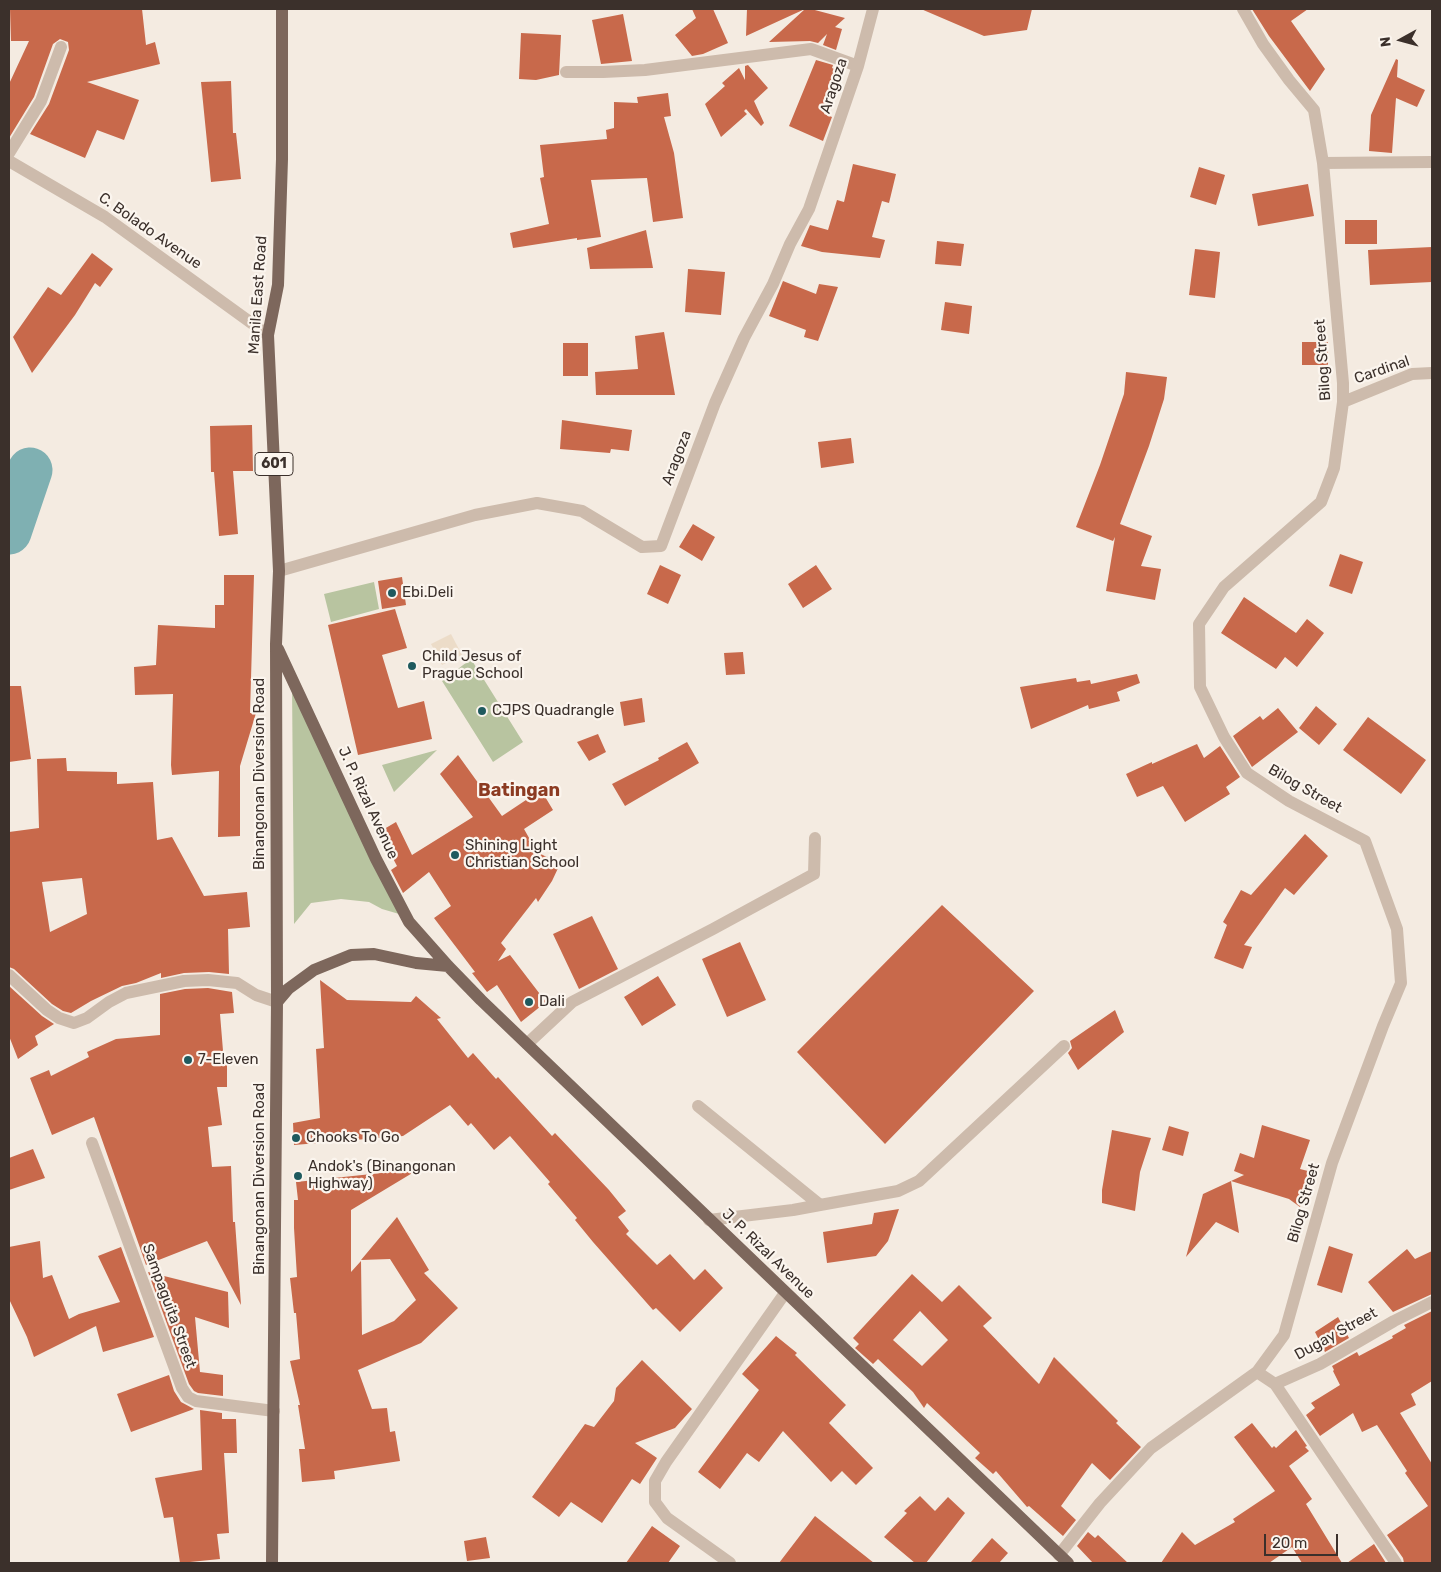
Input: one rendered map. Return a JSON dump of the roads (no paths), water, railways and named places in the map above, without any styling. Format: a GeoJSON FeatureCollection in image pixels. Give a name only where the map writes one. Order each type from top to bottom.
{"type":"FeatureCollection","features":[{"type":"Feature","properties":{"kind":"main road","name":"Manila East Road"},"geometry":{"type":"LineString","coordinates":[[276,644],[278,571],[268,335],[278,285],[282,159],[282,9]]}},
{"type":"Feature","properties":{"kind":"main road","name":"J. P. Rizal Avenue"},"geometry":{"type":"LineString","coordinates":[[276,644],[380,867],[410,922],[448,966],[527,1044],[1064,1559]]}},
{"type":"Feature","properties":{"kind":"main road","name":"Binangonan Diversion Road"},"geometry":{"type":"LineString","coordinates":[[272,1563],[277,1002],[276,644]]}},
{"type":"Feature","properties":{"kind":"main road"},"geometry":{"type":"LineString","coordinates":[[277,1002],[288,989],[314,970],[351,955],[374,954],[416,963],[448,966]]}},
{"type":"Feature","properties":{"kind":"street","name":"Aragoza"},"geometry":{"type":"LineString","coordinates":[[278,571],[475,516],[537,503],[582,511],[642,547],[661,546],[740,346],[773,284],[790,244],[809,209],[858,66],[873,9]]}},
{"type":"Feature","properties":{"kind":"street","name":"Bilog Street"},"geometry":{"type":"LineString","coordinates":[[1064,1559],[1100,1503],[1151,1448],[1256,1372],[1284,1335],[1332,1163],[1401,983],[1397,929],[1365,841],[1289,801],[1247,773],[1224,738],[1200,686],[1199,624],[1224,587],[1321,502],[1334,468],[1343,402],[1343,383],[1323,163],[1314,110],[1263,44],[1242,9]]}},
{"type":"Feature","properties":{"kind":"street"},"geometry":{"type":"LineString","coordinates":[[9,153],[41,101],[61,47]]}},
{"type":"Feature","properties":{"kind":"street"},"geometry":{"type":"LineString","coordinates":[[566,72],[645,70],[811,49],[858,66]]}},
{"type":"Feature","properties":{"kind":"street","name":"C. Bolado Avenue"},"geometry":{"type":"LineString","coordinates":[[9,160],[105,217],[268,335]]}},
{"type":"Feature","properties":{"kind":"street"},"geometry":{"type":"LineString","coordinates":[[1323,163],[1432,162]]}},
{"type":"Feature","properties":{"kind":"street","name":"Cardinal"},"geometry":{"type":"LineString","coordinates":[[1343,402],[1412,374],[1432,373]]}},
{"type":"Feature","properties":{"kind":"street"},"geometry":{"type":"LineString","coordinates":[[527,1044],[572,1002],[814,874],[816,838]]}},
{"type":"Feature","properties":{"kind":"street"},"geometry":{"type":"LineString","coordinates":[[9,976],[47,1010],[59,1018],[74,1023],[87,1018],[109,1002],[126,993],[184,981],[208,980],[238,983],[256,995],[277,1002]]}},
{"type":"Feature","properties":{"kind":"street"},"geometry":{"type":"LineString","coordinates":[[709,1220],[793,1210],[898,1191],[919,1181],[1064,1046]]}},
{"type":"Feature","properties":{"kind":"street"},"geometry":{"type":"LineString","coordinates":[[698,1106],[820,1205]]}},
{"type":"Feature","properties":{"kind":"street","name":"Sampaguita Street"},"geometry":{"type":"LineString","coordinates":[[92,1143],[182,1388],[188,1397],[196,1401],[274,1411]]}},
{"type":"Feature","properties":{"kind":"street"},"geometry":{"type":"LineString","coordinates":[[730,1563],[668,1518],[655,1502],[655,1482],[666,1462],[785,1293]]}},
{"type":"Feature","properties":{"kind":"street","name":"Dugay Street"},"geometry":{"type":"LineString","coordinates":[[1275,1384],[1320,1364],[1394,1321],[1432,1302]]}},
{"type":"Feature","properties":{"kind":"street"},"geometry":{"type":"LineString","coordinates":[[1256,1372],[1275,1384],[1396,1563]]}},
{"type":"Feature","properties":{"kind":"waterway"},"geometry":{"type":"LineString","coordinates":[[9,532],[30,470]]}},
{"type":"Feature","properties":{"kind":"place","name":"Ebi.Deli"},"geometry":{"type":"Point","coordinates":[392,593]}},
{"type":"Feature","properties":{"kind":"place","name":"Child Jesus of Prague School"},"geometry":{"type":"Point","coordinates":[412,666]}},
{"type":"Feature","properties":{"kind":"place","name":"CJPS Quadrangle"},"geometry":{"type":"Point","coordinates":[482,711]}},
{"type":"Feature","properties":{"kind":"place","name":"Shining Light Christian School"},"geometry":{"type":"Point","coordinates":[455,855]}},
{"type":"Feature","properties":{"kind":"place","name":"Dali"},"geometry":{"type":"Point","coordinates":[529,1002]}},
{"type":"Feature","properties":{"kind":"place","name":"7-Eleven"},"geometry":{"type":"Point","coordinates":[188,1060]}},
{"type":"Feature","properties":{"kind":"place","name":"Chooks To Go"},"geometry":{"type":"Point","coordinates":[296,1138]}},
{"type":"Feature","properties":{"kind":"place","name":"Andok's (Binangonan Highway)"},"geometry":{"type":"Point","coordinates":[298,1176]}},
{"type":"Feature","properties":{"kind":"district","name":"Batingan"},"geometry":{"type":"Point","coordinates":[519,791]}}]}
